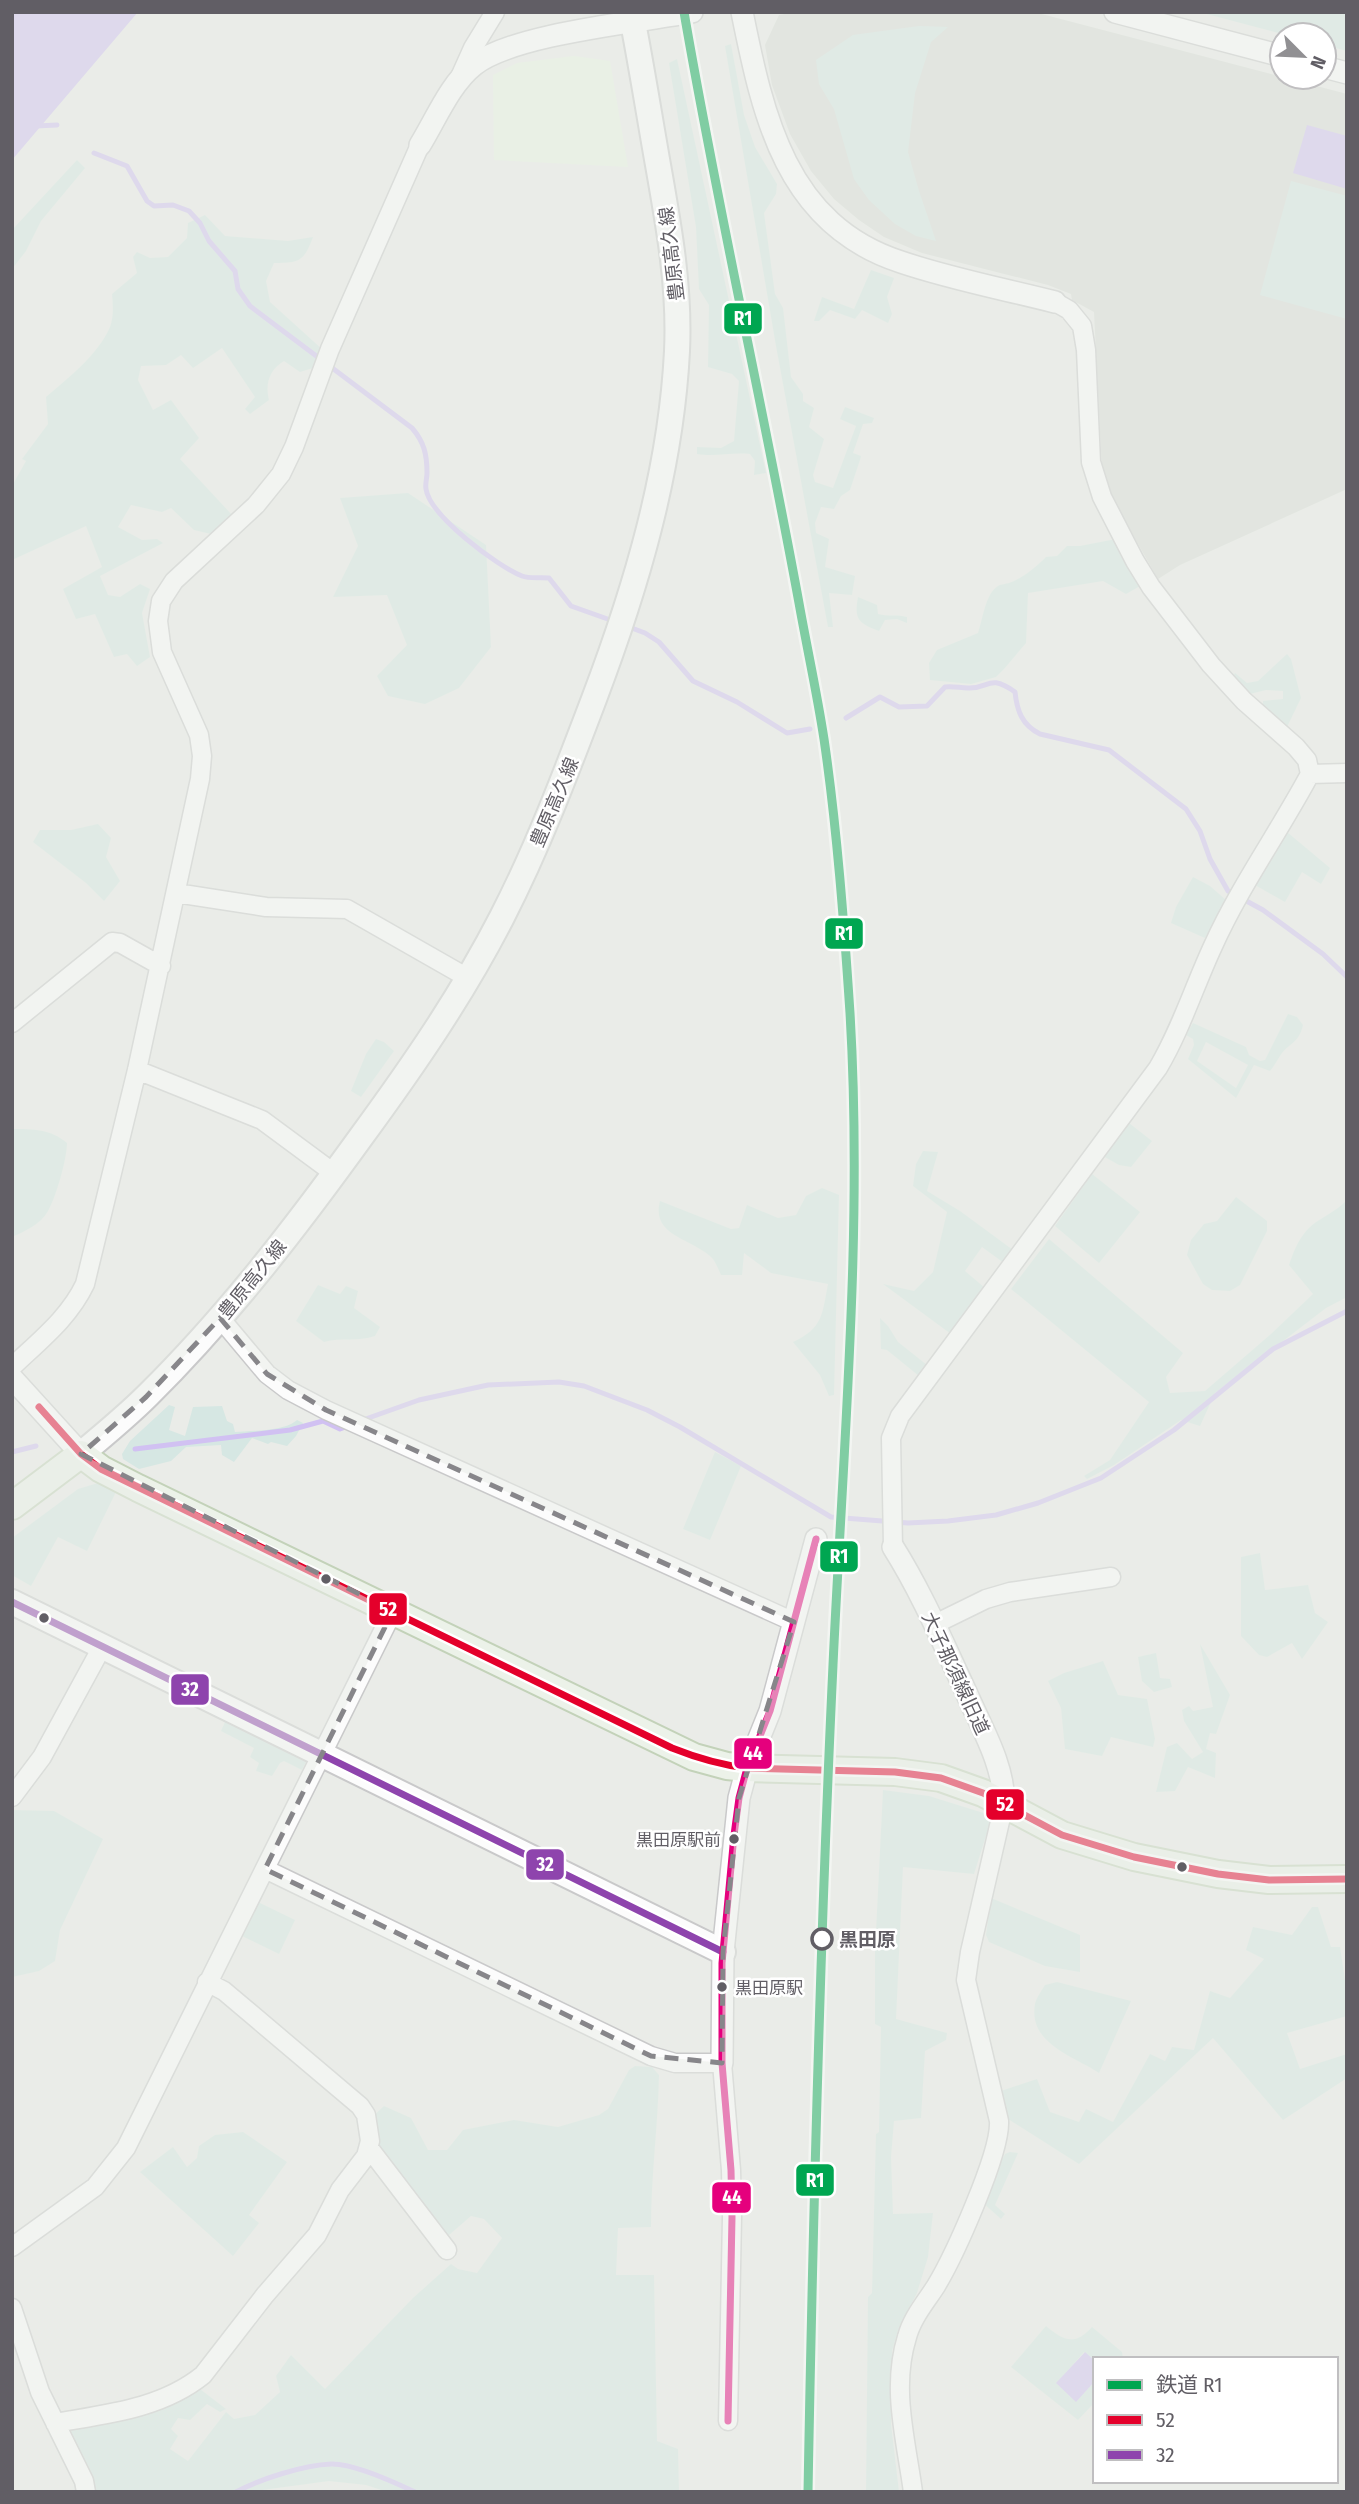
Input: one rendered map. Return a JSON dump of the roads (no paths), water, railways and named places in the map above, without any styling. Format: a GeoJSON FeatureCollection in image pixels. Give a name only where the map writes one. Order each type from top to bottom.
{"type":"FeatureCollection","features":[{"type":"Feature","properties":{"kind":"main road","name":"豊原高久線"},"geometry":{"type":"LineString","coordinates":[[81,1454],[146,1397],[219,1318],[335,1174],[407,1073],[468,978],[502,917],[562,785],[620,631],[648,533],[664,453],[677,352],[677,300],[671,239],[632,18]]}},
{"type":"Feature","properties":{"kind":"main road"},"geometry":{"type":"LineString","coordinates":[[12,1506],[81,1454],[101,1469],[138,1488],[672,1748],[727,1766],[919,1774],[962,1785],[1062,1835],[1134,1857],[1218,1874],[1269,1880],[1347,1879]]}},
{"type":"Feature","properties":{"kind":"main road"},"geometry":{"type":"LineString","coordinates":[[12,1602],[723,1952]]}},
{"type":"Feature","properties":{"kind":"street"},"geometry":{"type":"LineString","coordinates":[[12,1367],[64,1317],[85,1284],[161,965],[200,779],[202,756],[199,735],[162,652],[158,621],[161,601],[174,581],[256,505],[281,474],[294,447],[330,349],[420,145],[458,82],[473,48],[495,12]]}},
{"type":"Feature","properties":{"kind":"street"},"geometry":{"type":"LineString","coordinates":[[458,82],[475,65],[502,50],[632,18],[692,12]]}},
{"type":"Feature","properties":{"kind":"street"},"geometry":{"type":"LineString","coordinates":[[742,12],[757,86],[772,135],[797,184],[840,230],[867,248],[900,262],[1055,302],[1069,310],[1083,326],[1091,462],[1102,497],[1151,587],[1211,665],[1244,701],[1296,747],[1307,761],[1310,774],[1242,890],[1213,946],[1174,1041],[1158,1068],[901,1416],[891,1438],[893,1542]]}},
{"type":"Feature","properties":{"kind":"street"},"geometry":{"type":"LineString","coordinates":[[1115,12],[1268,52]]}},
{"type":"Feature","properties":{"kind":"street"},"geometry":{"type":"LineString","coordinates":[[1310,774],[1347,773]]}},
{"type":"Feature","properties":{"kind":"street"},"geometry":{"type":"LineString","coordinates":[[176,893],[266,907],[346,909],[468,978]]}},
{"type":"Feature","properties":{"kind":"street"},"geometry":{"type":"LineString","coordinates":[[12,1023],[112,942],[120,943],[161,965]]}},
{"type":"Feature","properties":{"kind":"street"},"geometry":{"type":"LineString","coordinates":[[137,1070],[262,1120],[335,1174]]}},
{"type":"Feature","properties":{"kind":"street"},"geometry":{"type":"LineString","coordinates":[[219,1318],[267,1374],[288,1390],[326,1410],[794,1622]]}},
{"type":"Feature","properties":{"kind":"street"},"geometry":{"type":"LineString","coordinates":[[12,1378],[81,1454]]}},
{"type":"Feature","properties":{"kind":"street"},"geometry":{"type":"LineString","coordinates":[[728,2421],[732,2205],[722,2063],[723,1952],[738,1798],[747,1768],[771,1711],[816,1539]]}},
{"type":"Feature","properties":{"kind":"street","name":"大子那須線旧道"},"geometry":{"type":"LineString","coordinates":[[893,1542],[935,1624],[996,1758],[1004,1791],[1003,1804]]}},
{"type":"Feature","properties":{"kind":"street"},"geometry":{"type":"LineString","coordinates":[[935,1624],[986,1599],[1010,1592],[1111,1577]]}},
{"type":"Feature","properties":{"kind":"street"},"geometry":{"type":"LineString","coordinates":[[12,2247],[95,2187],[126,2148],[393,1611]]}},
{"type":"Feature","properties":{"kind":"street"},"geometry":{"type":"LineString","coordinates":[[12,1797],[42,1757],[102,1647]]}},
{"type":"Feature","properties":{"kind":"street"},"geometry":{"type":"LineString","coordinates":[[913,2492],[898,2386],[900,2361],[907,2334],[917,2313],[947,2266],[993,2158],[998,2138],[999,2121],[966,1980],[1003,1804]]}},
{"type":"Feature","properties":{"kind":"street"},"geometry":{"type":"LineString","coordinates":[[265,1869],[652,2056],[675,2063],[722,2063]]}},
{"type":"Feature","properties":{"kind":"street"},"geometry":{"type":"LineString","coordinates":[[54,2423],[142,2407],[190,2386],[203,2375],[265,2295],[317,2235],[340,2190],[369,2148],[367,2118],[360,2106],[224,1991],[207,1982]]}},
{"type":"Feature","properties":{"kind":"street"},"geometry":{"type":"LineString","coordinates":[[369,2148],[447,2250]]}},
{"type":"Feature","properties":{"kind":"street"},"geometry":{"type":"LineString","coordinates":[[12,2308],[40,2392],[84,2481],[86,2492]]}},
{"type":"Feature","properties":{"kind":"waterway"},"geometry":{"type":"LineString","coordinates":[[36,126],[57,125]]}},
{"type":"Feature","properties":{"kind":"waterway"},"geometry":{"type":"LineString","coordinates":[[94,153],[127,166],[147,201],[154,206],[173,205],[189,211],[200,223],[209,241],[235,271],[238,289],[250,306],[412,428],[422,443],[425,454],[426,487],[430,500],[439,513],[466,539],[497,562],[522,576],[549,578],[571,606],[616,622]]}},
{"type":"Feature","properties":{"kind":"waterway"},"geometry":{"type":"LineString","coordinates":[[629,627],[659,642],[693,681],[737,702],[787,733],[810,729]]}},
{"type":"Feature","properties":{"kind":"waterway"},"geometry":{"type":"LineString","coordinates":[[846,718],[880,697],[899,707],[927,706],[945,687],[975,688],[990,683],[1006,686],[1015,692],[1022,717],[1034,730],[1040,734],[1109,750],[1186,809],[1200,831],[1210,859],[1228,891],[1263,910],[1323,954],[1347,977]]}},
{"type":"Feature","properties":{"kind":"waterway"},"geometry":{"type":"LineString","coordinates":[[360,1421],[419,1400],[488,1385],[559,1382],[584,1386],[647,1410],[680,1427],[831,1517],[908,1523],[948,1521],[996,1515],[1038,1503],[1101,1478],[1174,1430],[1273,1349],[1347,1311]]}},
{"type":"Feature","properties":{"kind":"waterway"},"geometry":{"type":"LineString","coordinates":[[135,1449],[290,1430],[323,1421],[340,1429],[348,1426]]}},
{"type":"Feature","properties":{"kind":"waterway"},"geometry":{"type":"LineString","coordinates":[[12,1452],[36,1446]]}},
{"type":"Feature","properties":{"kind":"waterway"},"geometry":{"type":"LineString","coordinates":[[236,2492],[282,2474],[331,2464],[362,2470],[415,2492]]}},
{"type":"Feature","properties":{"kind":"rail line","name":"R1"},"geometry":{"type":"LineString","coordinates":[[684,12],[821,722],[843,910],[850,1013],[853,1257],[824,1871],[808,2492]]}},
{"type":"Feature","properties":{"kind":"place","name":"黒田原駅前"},"geometry":{"type":"Point","coordinates":[734,1839]}},
{"type":"Feature","properties":{"kind":"place","name":"黒田原"},"geometry":{"type":"Point","coordinates":[822,1939]}},
{"type":"Feature","properties":{"kind":"place","name":"黒田原駅"},"geometry":{"type":"Point","coordinates":[722,1987]}}]}
